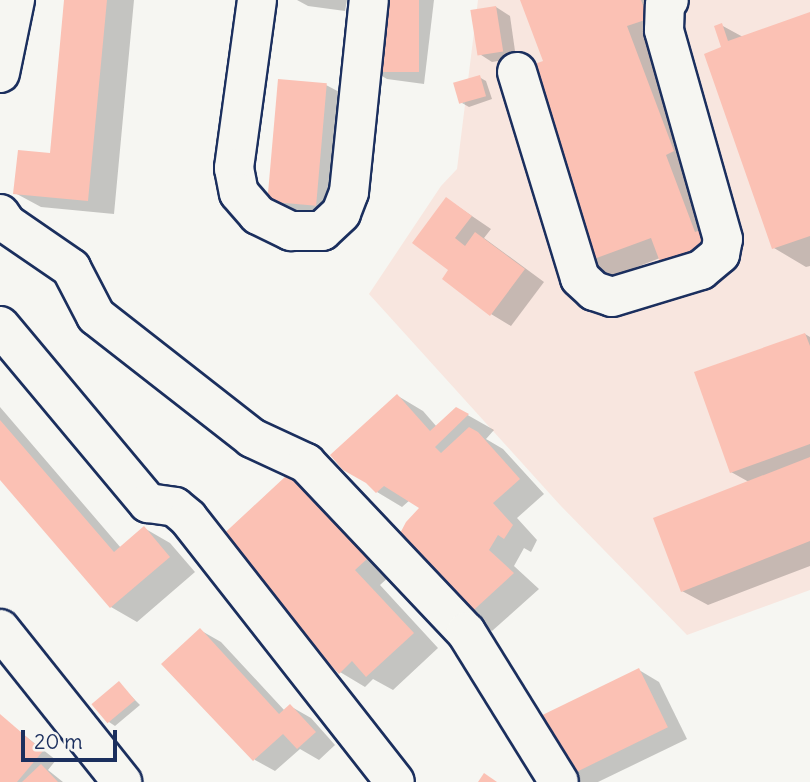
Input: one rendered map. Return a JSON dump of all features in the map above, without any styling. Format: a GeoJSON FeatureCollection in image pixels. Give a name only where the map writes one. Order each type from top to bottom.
{"type":"FeatureCollection","features":[{"type":"Feature","properties":{"kind":"street"},"geometry":{"type":"LineString","coordinates":[[0,73],[15,0]]}},
{"type":"Feature","properties":{"kind":"street"},"geometry":{"type":"LineString","coordinates":[[257,0],[234,168],[239,193],[258,215],[291,231],[321,231],[341,212],[349,192],[369,0]]}},
{"type":"Feature","properties":{"kind":"street"},"geometry":{"type":"LineString","coordinates":[[517,72],[580,278],[594,291],[612,297],[701,270],[720,254],[723,239],[664,30],[665,5],[669,0]]}},
{"type":"Feature","properties":{"kind":"street"},"geometry":{"type":"LineString","coordinates":[[0,214],[7,223],[71,268],[96,316],[252,438],[306,463],[466,632],[559,782]]}},
{"type":"Feature","properties":{"kind":"street"},"geometry":{"type":"LineString","coordinates":[[0,326],[148,503],[175,508],[188,518],[395,782]]}},
{"type":"Feature","properties":{"kind":"street"},"geometry":{"type":"LineString","coordinates":[[0,629],[122,782]]}},
{"type":"Feature","properties":{"kind":"shaded area"},"geometry":{"type":"Polygon","coordinates":[[[478,0],[810,0],[810,590],[687,635],[560,505],[369,294],[441,186],[457,169],[478,0]]]}},
{"type":"Feature","properties":{"kind":"building"},"geometry":{"type":"Polygon","coordinates":[[[64,0],[107,0],[88,201],[13,194],[18,150],[50,153],[64,0]]]}},
{"type":"Feature","properties":{"kind":"building"},"geometry":{"type":"Polygon","coordinates":[[[379,0],[419,0],[419,72],[379,72],[379,0]]]}},
{"type":"Feature","properties":{"kind":"building"},"geometry":{"type":"Polygon","coordinates":[[[520,0],[641,0],[648,19],[627,26],[674,151],[666,155],[695,232],[707,228],[713,242],[660,262],[651,238],[583,263],[526,67],[543,61],[520,0]]]}},
{"type":"Feature","properties":{"kind":"building"},"geometry":{"type":"Polygon","coordinates":[[[496,6],[503,51],[478,56],[470,10],[496,6]]]}},
{"type":"Feature","properties":{"kind":"building"},"geometry":{"type":"Polygon","coordinates":[[[810,12],[810,236],[772,249],[704,54],[721,47],[714,26],[722,23],[728,41],[810,12]]]}},
{"type":"Feature","properties":{"kind":"building"},"geometry":{"type":"Polygon","coordinates":[[[480,75],[486,96],[459,104],[453,83],[480,75]]]}},
{"type":"Feature","properties":{"kind":"building"},"geometry":{"type":"Polygon","coordinates":[[[278,79],[327,83],[316,206],[267,202],[278,79]]]}},
{"type":"Feature","properties":{"kind":"building"},"geometry":{"type":"Polygon","coordinates":[[[446,197],[472,216],[455,238],[465,246],[475,232],[525,269],[490,316],[442,279],[448,270],[412,243],[446,197]]]}},
{"type":"Feature","properties":{"kind":"building"},"geometry":{"type":"Polygon","coordinates":[[[805,333],[810,346],[810,444],[730,473],[694,372],[805,333]]]}},
{"type":"Feature","properties":{"kind":"building"},"geometry":{"type":"Polygon","coordinates":[[[397,394],[430,431],[456,407],[469,414],[435,447],[441,453],[469,427],[478,432],[520,479],[493,503],[513,525],[504,539],[498,535],[489,550],[514,573],[465,618],[396,541],[406,522],[419,508],[384,486],[376,493],[366,483],[343,470],[330,455],[397,394]]]}},
{"type":"Feature","properties":{"kind":"building"},"geometry":{"type":"Polygon","coordinates":[[[0,420],[114,552],[144,526],[170,557],[110,608],[0,480],[0,420]]]}},
{"type":"Feature","properties":{"kind":"building"},"geometry":{"type":"Polygon","coordinates":[[[810,457],[810,541],[681,592],[653,518],[810,457]]]}},
{"type":"Feature","properties":{"kind":"building"},"geometry":{"type":"Polygon","coordinates":[[[301,462],[379,548],[355,570],[414,633],[366,677],[352,661],[339,674],[216,541],[301,462]]]}},
{"type":"Feature","properties":{"kind":"building"},"geometry":{"type":"Polygon","coordinates":[[[200,628],[279,714],[290,704],[316,732],[297,749],[283,734],[253,761],[161,664],[200,628]]]}},
{"type":"Feature","properties":{"kind":"building"},"geometry":{"type":"Polygon","coordinates":[[[639,668],[668,727],[567,776],[538,717],[639,668]]]}},
{"type":"Feature","properties":{"kind":"building"},"geometry":{"type":"Polygon","coordinates":[[[119,681],[135,700],[107,723],[91,704],[119,681]]]}},
{"type":"Feature","properties":{"kind":"building"},"geometry":{"type":"Polygon","coordinates":[[[0,714],[43,751],[17,782],[0,782],[0,714]]]}},
{"type":"Feature","properties":{"kind":"building"},"geometry":{"type":"Polygon","coordinates":[[[41,764],[58,782],[22,782],[41,764]]]}},
{"type":"Feature","properties":{"kind":"building"},"geometry":{"type":"Polygon","coordinates":[[[484,773],[497,782],[478,782],[484,773]]]}}]}
